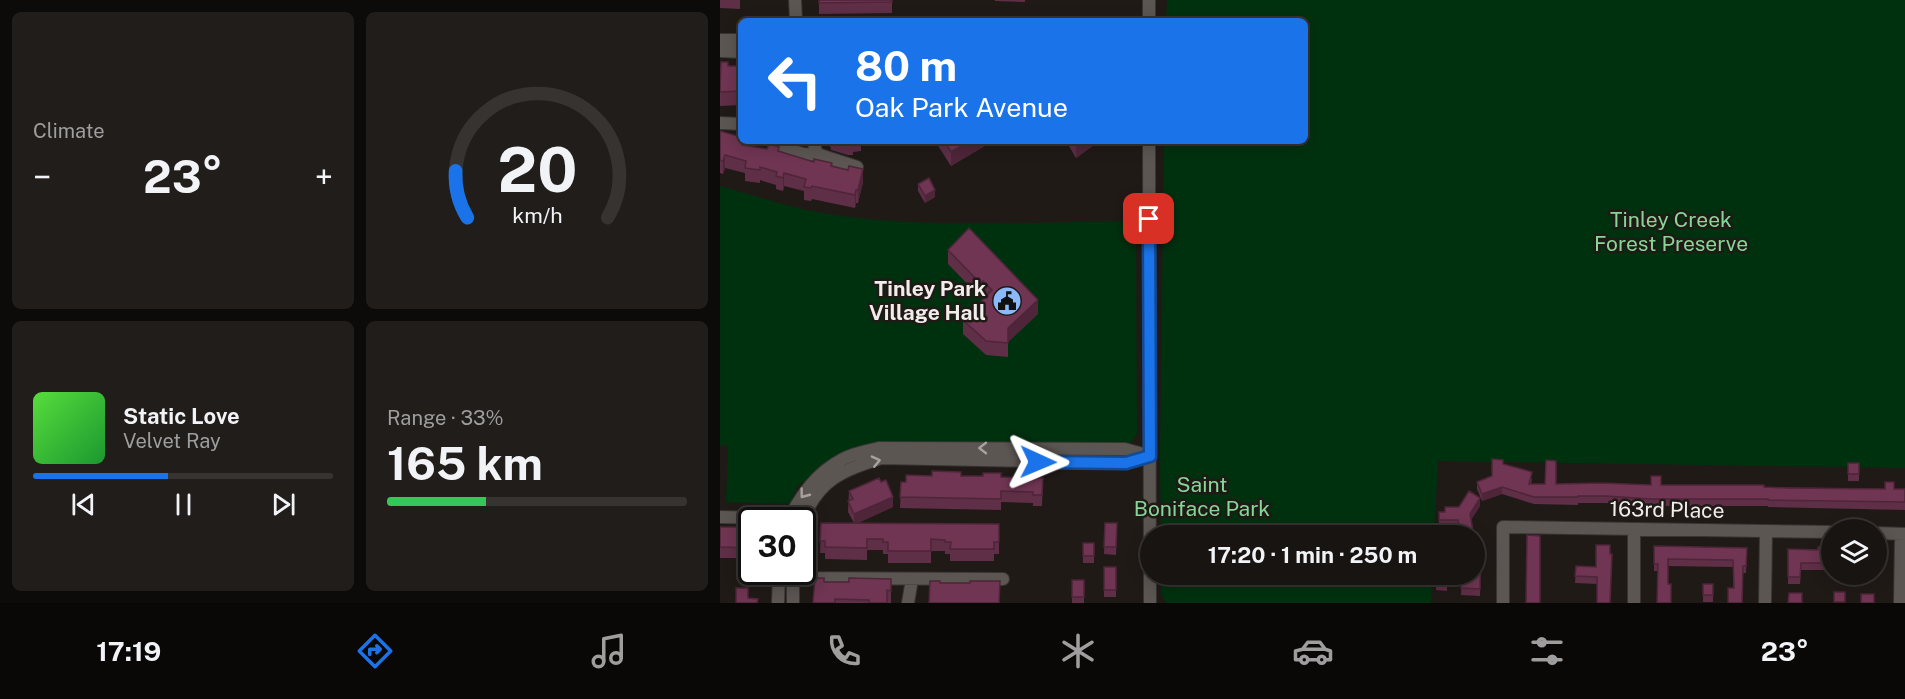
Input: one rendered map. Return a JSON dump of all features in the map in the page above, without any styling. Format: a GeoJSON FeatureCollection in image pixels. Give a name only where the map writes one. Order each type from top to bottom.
{"type":"FeatureCollection","features":[{"type":"Feature","properties":{"kind":"street"},"geometry":{"type":"LineString","coordinates":[[795,0],[796,18]]}},
{"type":"Feature","properties":{"kind":"street"},"geometry":{"type":"LineString","coordinates":[[1149,0],[1149,18]]}},
{"type":"Feature","properties":{"kind":"street"},"geometry":{"type":"LineString","coordinates":[[720,40],[738,40]]}},
{"type":"Feature","properties":{"kind":"street"},"geometry":{"type":"LineString","coordinates":[[720,51],[738,52]]}},
{"type":"Feature","properties":{"kind":"street"},"geometry":{"type":"LineString","coordinates":[[720,123],[738,124]]}},
{"type":"Feature","properties":{"kind":"street"},"geometry":{"type":"LineString","coordinates":[[777,144],[809,156],[817,154],[857,167]]}},
{"type":"Feature","properties":{"kind":"street"},"geometry":{"type":"LineString","coordinates":[[814,144],[817,154]]}},
{"type":"Feature","properties":{"kind":"street"},"geometry":{"type":"LineString","coordinates":[[1149,144],[1150,603]]}},
{"type":"Feature","properties":{"kind":"street"},"geometry":{"type":"LineString","coordinates":[[795,507],[802,494],[824,472],[844,458],[879,448],[909,452],[1125,449],[1150,456]]}},
{"type":"Feature","properties":{"kind":"street"},"geometry":{"type":"LineString","coordinates":[[808,507],[826,483],[847,469],[909,452]]}},
{"type":"Feature","properties":{"kind":"street"},"geometry":{"type":"LineString","coordinates":[[720,517],[738,517]]}},
{"type":"Feature","properties":{"kind":"street","name":"163rd Place"},"geometry":{"type":"LineString","coordinates":[[1503,603],[1503,527],[1821,532]]}},
{"type":"Feature","properties":{"kind":"street"},"geometry":{"type":"LineString","coordinates":[[1634,529],[1634,603]]}},
{"type":"Feature","properties":{"kind":"street"},"geometry":{"type":"LineString","coordinates":[[1765,603],[1766,531]]}},
{"type":"Feature","properties":{"kind":"street"},"geometry":{"type":"LineString","coordinates":[[1887,533],[1903,534],[1900,603]]}},
{"type":"Feature","properties":{"kind":"street"},"geometry":{"type":"LineString","coordinates":[[816,576],[1003,579]]}},
{"type":"Feature","properties":{"kind":"street"},"geometry":{"type":"LineString","coordinates":[[909,603],[912,579]]}},
{"type":"Feature","properties":{"kind":"street"},"geometry":{"type":"LineString","coordinates":[[778,603],[779,585]]}},
{"type":"Feature","properties":{"kind":"street"},"geometry":{"type":"LineString","coordinates":[[793,585],[793,603]]}},
{"type":"Feature","properties":{"kind":"green space","name":"Tinley Creek Forest Preserve"},"geometry":{"type":"Polygon","coordinates":[[[1167,0],[1905,0],[1905,468],[1438,461],[1435,525],[1161,525],[1164,144],[1308,144],[1308,18],[1166,18],[1167,0]]]}},
{"type":"Feature","properties":{"kind":"green space"},"geometry":{"type":"Polygon","coordinates":[[[720,186],[816,212],[884,220],[992,223],[1136,221],[1137,434],[1130,444],[881,442],[835,456],[797,487],[790,504],[726,502],[728,446],[720,445],[720,186]]]}},
{"type":"Feature","properties":{"kind":"green space","name":"Saint Boniface Park"},"geometry":{"type":"Polygon","coordinates":[[[1432,585],[1431,603],[1167,603],[1164,600],[1161,586],[1432,585]]]}},
{"type":"Feature","properties":{"kind":"building"},"geometry":{"type":"Polygon","coordinates":[[[819,0],[892,0],[892,2],[819,3],[819,0]]]}},
{"type":"Feature","properties":{"kind":"building"},"geometry":{"type":"Polygon","coordinates":[[[721,62],[728,62],[728,66],[738,66],[738,91],[720,92],[721,62]]]}},
{"type":"Feature","properties":{"kind":"building"},"geometry":{"type":"Polygon","coordinates":[[[720,131],[738,136],[738,144],[767,149],[769,144],[779,147],[778,151],[814,162],[814,159],[832,163],[831,166],[848,170],[849,166],[863,169],[855,195],[812,186],[811,188],[804,187],[806,179],[784,173],[783,178],[776,176],[777,172],[760,167],[760,170],[745,168],[746,161],[725,155],[723,161],[720,160],[720,131]]]}},
{"type":"Feature","properties":{"kind":"building"},"geometry":{"type":"Polygon","coordinates":[[[946,144],[965,144],[951,152],[946,144]]]}},
{"type":"Feature","properties":{"kind":"building"},"geometry":{"type":"Polygon","coordinates":[[[929,178],[935,190],[925,196],[918,184],[929,178]]]}},
{"type":"Feature","properties":{"kind":"building","name":"Tinley Park Village Hall"},"geometry":{"type":"Polygon","coordinates":[[[969,228],[1038,300],[1008,328],[1008,343],[986,341],[963,320],[992,290],[983,281],[980,283],[948,250],[969,228]]]}},
{"type":"Feature","properties":{"kind":"building"},"geometry":{"type":"Polygon","coordinates":[[[1492,459],[1503,460],[1503,464],[1532,472],[1529,484],[1545,484],[1546,460],[1556,461],[1556,484],[1651,485],[1651,476],[1661,476],[1661,485],[1764,485],[1764,487],[1788,488],[1885,489],[1885,482],[1894,482],[1894,489],[1905,489],[1905,502],[1651,499],[1605,496],[1534,497],[1502,487],[1482,494],[1477,482],[1492,476],[1492,459]]]}},
{"type":"Feature","properties":{"kind":"building"},"geometry":{"type":"Polygon","coordinates":[[[1848,463],[1859,463],[1859,474],[1848,474],[1848,463]]]}},
{"type":"Feature","properties":{"kind":"building"},"geometry":{"type":"Polygon","coordinates":[[[932,471],[961,472],[961,476],[1001,473],[1001,477],[1043,478],[1042,495],[1033,495],[1033,492],[1001,491],[1001,499],[900,497],[901,482],[906,482],[906,475],[932,476],[932,471]]]}},
{"type":"Feature","properties":{"kind":"building"},"geometry":{"type":"Polygon","coordinates":[[[879,478],[881,482],[886,480],[893,497],[854,514],[848,501],[853,499],[849,491],[879,478]]]}},
{"type":"Feature","properties":{"kind":"building"},"geometry":{"type":"Polygon","coordinates":[[[1469,491],[1480,498],[1470,514],[1472,525],[1459,525],[1458,520],[1439,520],[1439,512],[1445,512],[1445,507],[1459,507],[1469,491]]]}},
{"type":"Feature","properties":{"kind":"building"},"geometry":{"type":"Polygon","coordinates":[[[821,523],[999,524],[999,542],[994,542],[994,549],[950,549],[951,542],[931,539],[931,551],[888,551],[888,542],[883,542],[883,539],[867,539],[867,548],[825,547],[825,541],[820,541],[821,523]]]}},
{"type":"Feature","properties":{"kind":"building"},"geometry":{"type":"Polygon","coordinates":[[[1105,523],[1117,523],[1116,547],[1104,547],[1105,523]]]}},
{"type":"Feature","properties":{"kind":"building"},"geometry":{"type":"Polygon","coordinates":[[[720,527],[738,527],[738,548],[720,547],[720,527]]]}},
{"type":"Feature","properties":{"kind":"building"},"geometry":{"type":"Polygon","coordinates":[[[1527,535],[1540,536],[1540,603],[1526,603],[1527,535]]]}},
{"type":"Feature","properties":{"kind":"building"},"geometry":{"type":"Polygon","coordinates":[[[1083,543],[1094,543],[1094,556],[1083,556],[1083,543]]]}},
{"type":"Feature","properties":{"kind":"building"},"geometry":{"type":"Polygon","coordinates":[[[1596,545],[1610,545],[1610,554],[1612,554],[1610,603],[1597,603],[1597,577],[1575,576],[1576,566],[1596,567],[1596,545]]]}},
{"type":"Feature","properties":{"kind":"building"},"geometry":{"type":"Polygon","coordinates":[[[1654,546],[1747,548],[1746,566],[1743,566],[1742,603],[1728,603],[1728,588],[1734,588],[1733,560],[1668,559],[1671,603],[1657,603],[1658,564],[1654,564],[1654,546]]]}},
{"type":"Feature","properties":{"kind":"building"},"geometry":{"type":"Polygon","coordinates":[[[1818,547],[1821,547],[1821,563],[1801,563],[1800,577],[1788,577],[1788,549],[1818,550],[1818,547]]]}},
{"type":"Feature","properties":{"kind":"building"},"geometry":{"type":"Polygon","coordinates":[[[1104,567],[1116,567],[1116,590],[1104,590],[1104,567]]]}},
{"type":"Feature","properties":{"kind":"building"},"geometry":{"type":"Polygon","coordinates":[[[816,578],[824,578],[824,582],[849,582],[849,578],[891,579],[891,591],[887,590],[887,603],[835,599],[835,603],[813,603],[816,578]]]}},
{"type":"Feature","properties":{"kind":"building"},"geometry":{"type":"Polygon","coordinates":[[[1072,580],[1084,580],[1084,597],[1072,597],[1072,580]]]}},
{"type":"Feature","properties":{"kind":"building"},"geometry":{"type":"Polygon","coordinates":[[[930,581],[970,583],[970,581],[1000,581],[999,603],[929,603],[930,581]]]}},
{"type":"Feature","properties":{"kind":"building"},"geometry":{"type":"Polygon","coordinates":[[[1703,584],[1713,584],[1713,595],[1703,595],[1703,584]]]}},
{"type":"Feature","properties":{"kind":"building"},"geometry":{"type":"Polygon","coordinates":[[[1461,585],[1480,585],[1480,589],[1461,588],[1461,585]]]}},
{"type":"Feature","properties":{"kind":"building"},"geometry":{"type":"Polygon","coordinates":[[[736,588],[748,588],[748,598],[758,599],[757,603],[736,603],[736,588]]]}},
{"type":"Feature","properties":{"kind":"building"},"geometry":{"type":"Polygon","coordinates":[[[1834,592],[1845,592],[1845,602],[1834,602],[1834,592]]]}},
{"type":"Feature","properties":{"kind":"building"},"geometry":{"type":"Polygon","coordinates":[[[1789,593],[1802,593],[1802,603],[1788,603],[1789,593]]]}},
{"type":"Feature","properties":{"kind":"building"},"geometry":{"type":"Polygon","coordinates":[[[1861,594],[1874,594],[1874,603],[1861,603],[1861,594]]]}},
{"type":"Feature","properties":{"kind":"place","name":"Tinley Park Village Hall"},"geometry":{"type":"Point","coordinates":[1007,301]}},
{"type":"Feature","properties":{"kind":"route"},"geometry":{"type":"LineString","coordinates":[[1038,462],[1126,463],[1150,456],[1149,219]]}}]}
